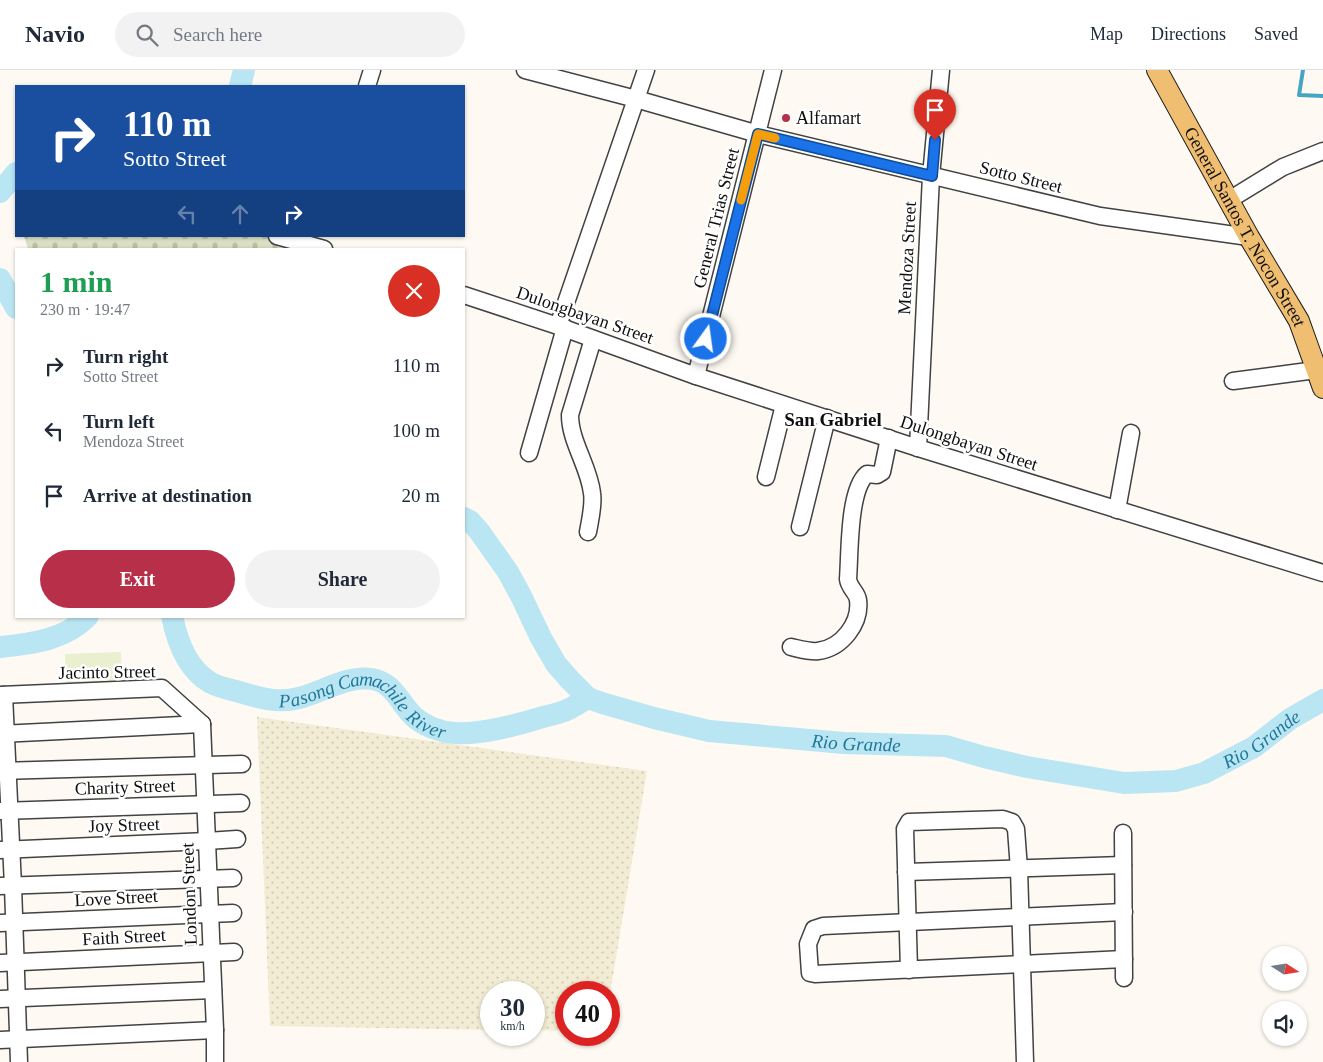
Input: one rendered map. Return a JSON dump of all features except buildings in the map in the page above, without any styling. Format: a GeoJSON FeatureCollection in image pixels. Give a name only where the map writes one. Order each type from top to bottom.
{"type":"FeatureCollection","features":[{"type":"Feature","properties":{"kind":"main road","name":"General Santos T. Nocon Street"},"geometry":{"type":"LineString","coordinates":[[1157,70],[1249,237],[1299,321],[1320,379]]}},
{"type":"Feature","properties":{"kind":"street"},"geometry":{"type":"LineString","coordinates":[[367,85],[372,70]]}},
{"type":"Feature","properties":{"kind":"street","name":"Sotto Street"},"geometry":{"type":"LineString","coordinates":[[525,70],[758,134],[1100,216],[1249,237]]}},
{"type":"Feature","properties":{"kind":"street"},"geometry":{"type":"LineString","coordinates":[[530,453],[562,327],[646,70]]}},
{"type":"Feature","properties":{"kind":"street","name":"General Trias Street"},"geometry":{"type":"LineString","coordinates":[[696,376],[773,70]]}},
{"type":"Feature","properties":{"kind":"street","name":"Mendoza Street"},"geometry":{"type":"LineString","coordinates":[[918,448],[932,176],[941,70]]}},
{"type":"Feature","properties":{"kind":"street"},"geometry":{"type":"LineString","coordinates":[[1229,200],[1283,168],[1323,151]]}},
{"type":"Feature","properties":{"kind":"street"},"geometry":{"type":"LineString","coordinates":[[283,237],[323,244]]}},
{"type":"Feature","properties":{"kind":"street","name":"Dulongbayan Street"},"geometry":{"type":"LineString","coordinates":[[465,297],[562,327],[696,376],[784,405],[1323,573]]}},
{"type":"Feature","properties":{"kind":"street"},"geometry":{"type":"LineString","coordinates":[[588,532],[592,494],[573,436],[570,415],[593,339]]}},
{"type":"Feature","properties":{"kind":"street"},"geometry":{"type":"LineString","coordinates":[[1233,381],[1320,379]]}},
{"type":"Feature","properties":{"kind":"street"},"geometry":{"type":"LineString","coordinates":[[766,477],[784,405]]}},
{"type":"Feature","properties":{"kind":"street"},"geometry":{"type":"LineString","coordinates":[[800,527],[826,418]]}},
{"type":"Feature","properties":{"kind":"street"},"geometry":{"type":"LineString","coordinates":[[1117,510],[1131,433]]}},
{"type":"Feature","properties":{"kind":"street"},"geometry":{"type":"LineString","coordinates":[[791,647],[816,651],[824,650],[839,642],[855,624],[858,596],[849,585],[848,580],[853,511],[857,489],[867,474],[877,475],[882,472],[889,438]]}},
{"type":"Feature","properties":{"kind":"street","name":"Jacinto Street"},"geometry":{"type":"LineString","coordinates":[[2,695],[162,688],[202,724]]}},
{"type":"Feature","properties":{"kind":"street"},"geometry":{"type":"LineString","coordinates":[[2,695],[8,963],[18,998],[18,1062]]}},
{"type":"Feature","properties":{"kind":"street"},"geometry":{"type":"LineString","coordinates":[[3,734],[202,724]]}},
{"type":"Feature","properties":{"kind":"street","name":"London Street"},"geometry":{"type":"LineString","coordinates":[[202,724],[215,1062]]}},
{"type":"Feature","properties":{"kind":"street"},"geometry":{"type":"LineString","coordinates":[[4,771],[242,764]]}},
{"type":"Feature","properties":{"kind":"street","name":"Charity Street"},"geometry":{"type":"LineString","coordinates":[[5,811],[242,803]]}},
{"type":"Feature","properties":{"kind":"street"},"geometry":{"type":"LineString","coordinates":[[909,970],[905,829],[909,822],[1003,819],[1012,822],[1016,829],[1019,869],[1025,1062]]}},
{"type":"Feature","properties":{"kind":"street"},"geometry":{"type":"LineString","coordinates":[[1123,834],[1124,978]]}},
{"type":"Feature","properties":{"kind":"street","name":"Joy Street"},"geometry":{"type":"LineString","coordinates":[[6,850],[237,839]]}},
{"type":"Feature","properties":{"kind":"street"},"geometry":{"type":"LineString","coordinates":[[906,872],[1124,865]]}},
{"type":"Feature","properties":{"kind":"street"},"geometry":{"type":"LineString","coordinates":[[7,886],[233,878]]}},
{"type":"Feature","properties":{"kind":"street"},"geometry":{"type":"LineString","coordinates":[[1124,912],[824,926],[814,929],[808,944],[810,973],[815,974],[1124,958]]}},
{"type":"Feature","properties":{"kind":"street","name":"Love Street"},"geometry":{"type":"LineString","coordinates":[[7,923],[233,913]]}},
{"type":"Feature","properties":{"kind":"street","name":"Faith Street"},"geometry":{"type":"LineString","coordinates":[[8,963],[234,952]]}},
{"type":"Feature","properties":{"kind":"street"},"geometry":{"type":"LineString","coordinates":[[0,999],[213,990]]}},
{"type":"Feature","properties":{"kind":"street"},"geometry":{"type":"LineString","coordinates":[[0,1040],[215,1030]]}},
{"type":"Feature","properties":{"kind":"shaded area"},"geometry":{"type":"Polygon","coordinates":[[[257,717],[647,771],[612,981],[555,981],[555,1031],[545,1030],[545,981],[480,981],[480,1030],[270,1026],[257,717]]]}},
{"type":"Feature","properties":{"kind":"green space"},"geometry":{"type":"Polygon","coordinates":[[[24,237],[286,237],[285,245],[290,248],[28,248],[24,237]]]}},
{"type":"Feature","properties":{"kind":"green space"},"geometry":{"type":"Polygon","coordinates":[[[121,652],[122,682],[66,683],[65,654],[121,652]]]}},
{"type":"Feature","properties":{"kind":"waterway","name":"Rio Grande"},"geometry":{"type":"LineString","coordinates":[[240,85],[244,70]]}},
{"type":"Feature","properties":{"kind":"waterway"},"geometry":{"type":"LineString","coordinates":[[1303,70],[1299,95],[1323,96]]}},
{"type":"Feature","properties":{"kind":"waterway","name":"Rio Grande"},"geometry":{"type":"LineString","coordinates":[[0,192],[15,174]]}},
{"type":"Feature","properties":{"kind":"waterway","name":"Rio Grande"},"geometry":{"type":"LineString","coordinates":[[0,279],[15,306]]}},
{"type":"Feature","properties":{"kind":"waterway","name":"Rio Grande"},"geometry":{"type":"LineString","coordinates":[[465,518],[479,531],[508,572],[556,664],[588,698],[654,718],[709,731],[844,743],[946,746],[1027,767],[1124,783],[1176,781],[1204,773],[1254,747],[1290,719],[1323,700]]}},
{"type":"Feature","properties":{"kind":"waterway","name":"Pasong Camachile River"},"geometry":{"type":"LineString","coordinates":[[0,647],[35,642],[58,636],[69,631],[86,618]]}},
{"type":"Feature","properties":{"kind":"waterway","name":"Pasong Camachile River"},"geometry":{"type":"LineString","coordinates":[[173,618],[180,645],[196,671],[211,683],[264,699],[292,699],[353,679],[372,679],[386,684],[408,711],[422,723],[443,731],[465,733],[499,729],[556,714],[588,698]]}},
{"type":"Feature","properties":{"kind":"slow traffic"},"geometry":{"type":"LineString","coordinates":[[741,200],[758,134],[775,138]]}},
{"type":"Feature","properties":{"kind":"place","name":"Alfamart"},"geometry":{"type":"Point","coordinates":[786,118]}},
{"type":"Feature","properties":{"kind":"district","name":"San Gabriel"},"geometry":{"type":"Point","coordinates":[833,419]}},
{"type":"Feature","properties":{"kind":"route"},"geometry":{"type":"LineString","coordinates":[[706,339],[758,134],[932,176],[935,140]]}}]}
